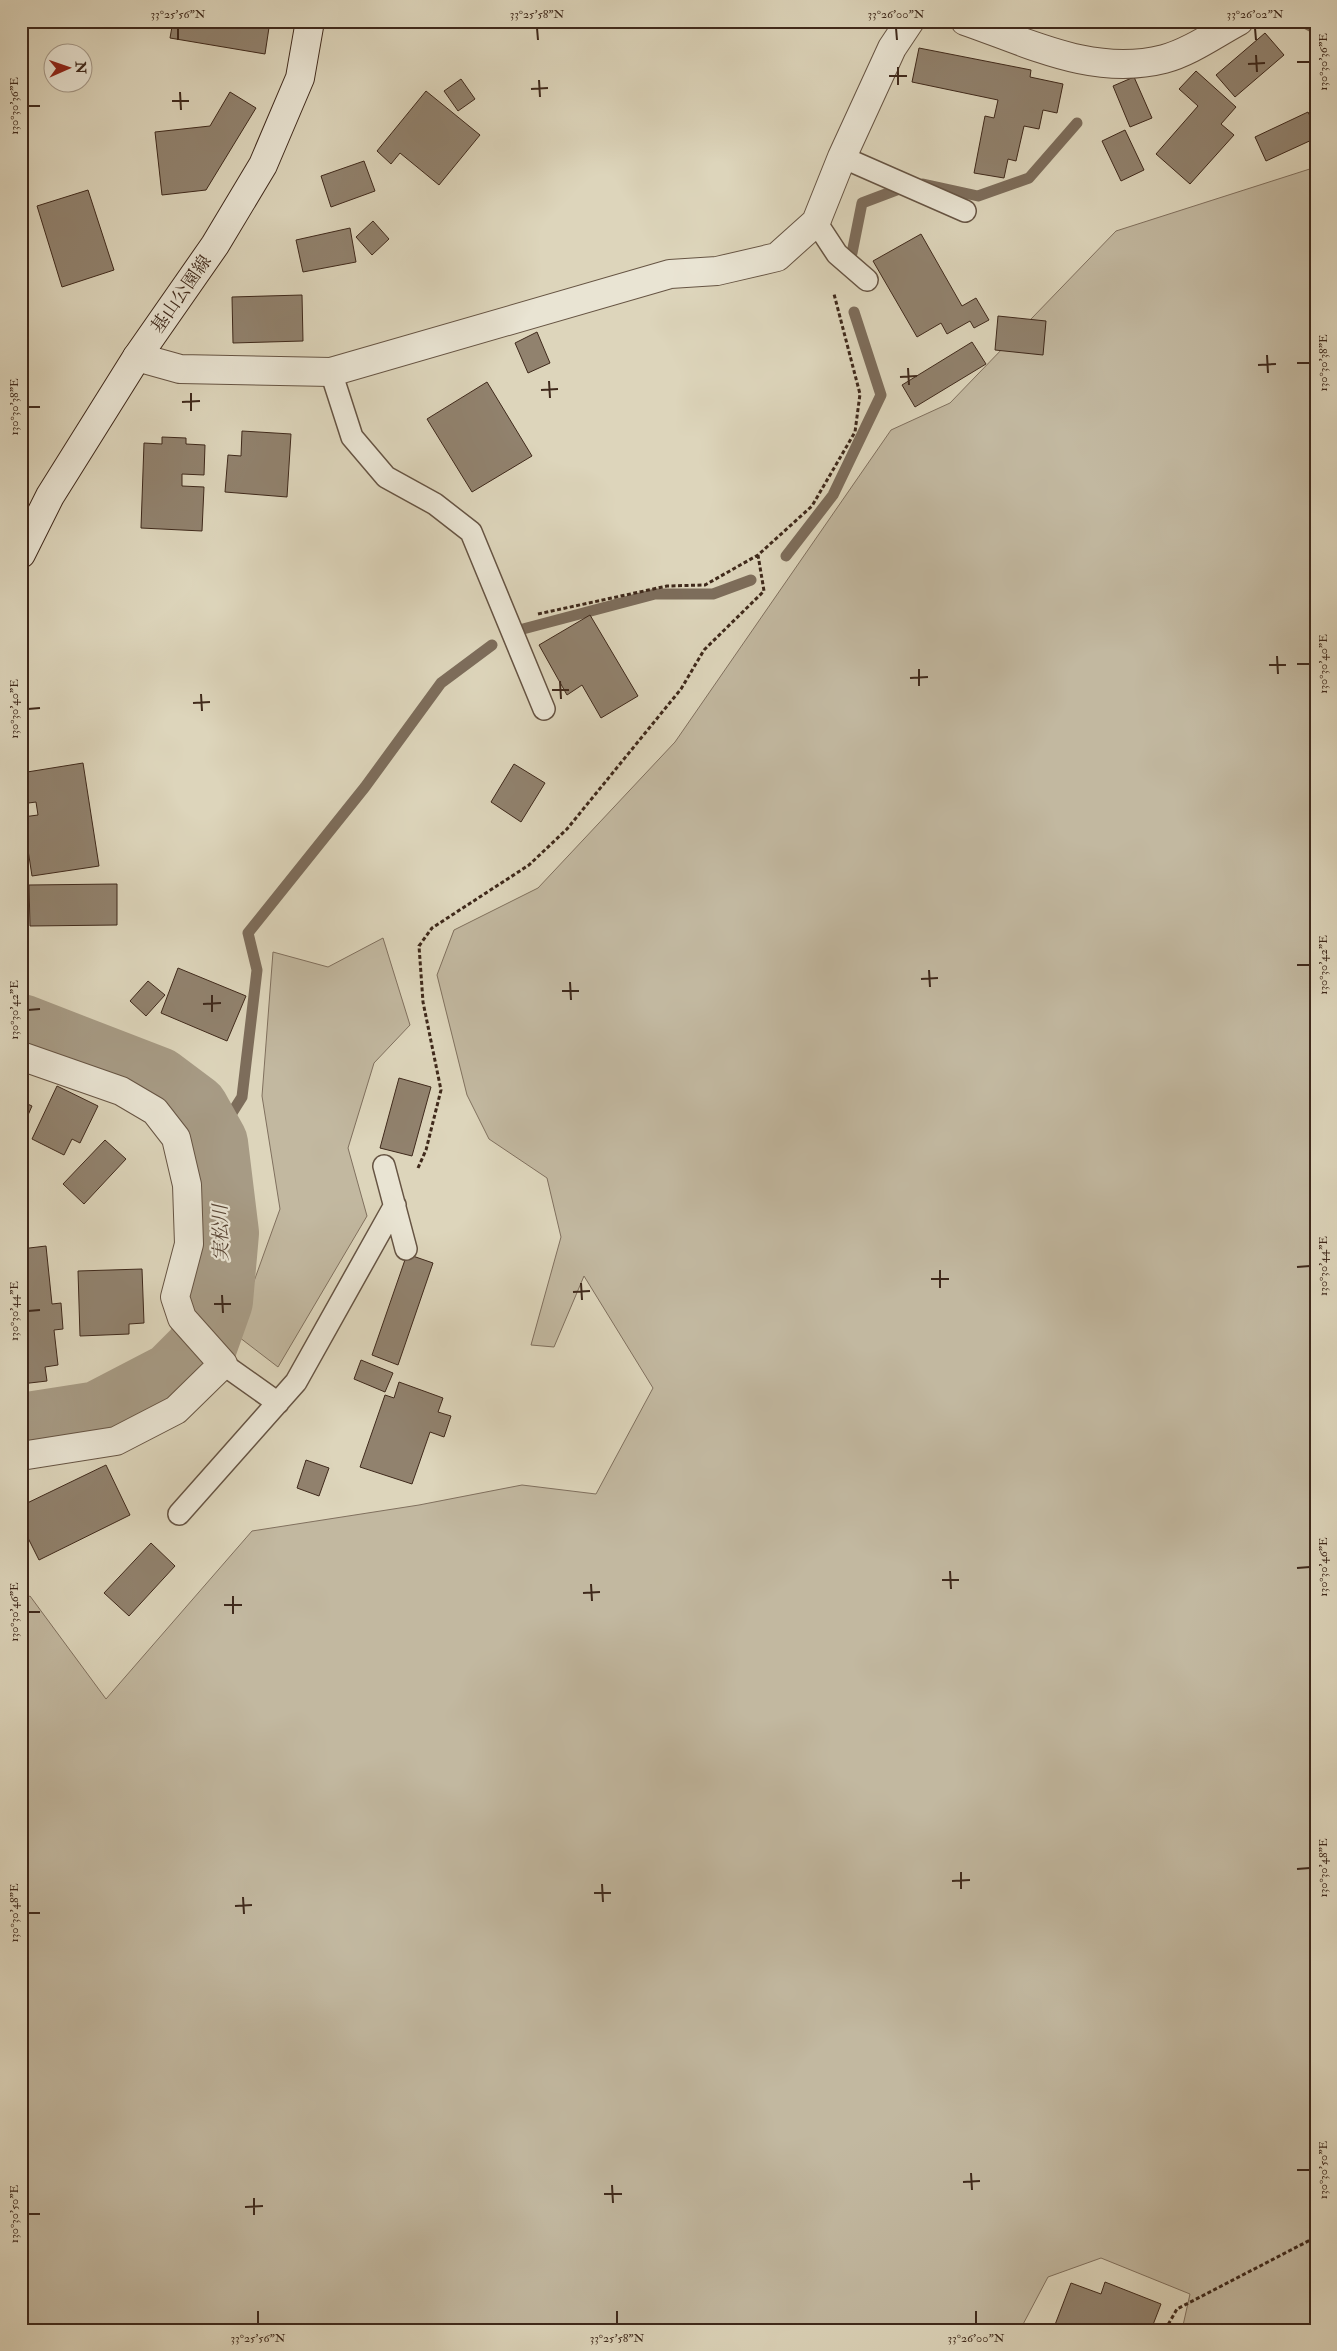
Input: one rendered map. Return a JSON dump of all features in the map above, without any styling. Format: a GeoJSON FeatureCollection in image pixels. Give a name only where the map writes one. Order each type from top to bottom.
{"type":"FeatureCollection","features":[{"type":"Feature","properties":{"kind":"street","name":"基山公園線"},"geometry":{"type":"LineString","coordinates":[[21,554],[50,496],[137,357],[215,245],[263,165],[300,78],[310,21]]}},
{"type":"Feature","properties":{"kind":"street"},"geometry":{"type":"LineString","coordinates":[[137,357],[180,369],[331,372],[670,274],[717,271],[777,257],[816,222],[842,157],[892,48],[910,21]]}},
{"type":"Feature","properties":{"kind":"street"},"geometry":{"type":"LineString","coordinates":[[965,21],[1080,61],[1118,65],[1164,58],[1205,40],[1238,21]]}},
{"type":"Feature","properties":{"kind":"street"},"geometry":{"type":"LineString","coordinates":[[21,1056],[120,1091],[156,1111],[176,1138],[187,1185],[189,1244],[175,1297],[182,1318],[222,1364],[176,1410],[116,1441],[21,1456]]}},
{"type":"Feature","properties":{"kind":"lane"},"geometry":{"type":"LineString","coordinates":[[842,157],[965,211]]}},
{"type":"Feature","properties":{"kind":"lane"},"geometry":{"type":"LineString","coordinates":[[816,222],[837,254],[867,280]]}},
{"type":"Feature","properties":{"kind":"lane"},"geometry":{"type":"LineString","coordinates":[[331,372],[352,437],[386,476],[435,504],[471,532],[544,709]]}},
{"type":"Feature","properties":{"kind":"lane"},"geometry":{"type":"LineString","coordinates":[[384,1166],[406,1249]]}},
{"type":"Feature","properties":{"kind":"lane"},"geometry":{"type":"LineString","coordinates":[[179,1514],[296,1382],[395,1205]]}},
{"type":"Feature","properties":{"kind":"lane"},"geometry":{"type":"LineString","coordinates":[[222,1364],[278,1403]]}},
{"type":"Feature","properties":{"kind":"path"},"geometry":{"type":"LineString","coordinates":[[508,622],[667,586],[705,585],[758,555],[812,506],[855,432],[860,394],[849,345],[834,298],[834,268],[837,254]]}},
{"type":"Feature","properties":{"kind":"path"},"geometry":{"type":"LineString","coordinates":[[395,1205],[411,1182],[426,1150],[440,1090],[423,1002],[419,946],[432,928],[529,865],[566,829],[681,689],[704,650],[764,591],[758,555]]}},
{"type":"Feature","properties":{"kind":"path"},"geometry":{"type":"LineString","coordinates":[[1165,2330],[1177,2309],[1316,2237]]}},
{"type":"Feature","properties":{"kind":"shaded area"},"geometry":{"type":"Polygon","coordinates":[[[1316,167],[1316,2330],[1182,2330],[1190,2294],[1101,2258],[1048,2277],[1020,2330],[21,2330],[21,1601],[30,1596],[106,1699],[252,1531],[419,1505],[522,1485],[596,1494],[653,1388],[584,1276],[554,1347],[531,1345],[561,1237],[547,1178],[489,1139],[467,1095],[437,975],[454,930],[538,888],[675,742],[891,430],[950,403],[1116,231],[1316,167]]]}},
{"type":"Feature","properties":{"kind":"shaded area"},"geometry":{"type":"Polygon","coordinates":[[[383,938],[410,1025],[374,1063],[348,1148],[367,1216],[278,1367],[235,1334],[280,1209],[262,1096],[273,952],[328,967],[383,938]]]}},
{"type":"Feature","properties":{"kind":"building"},"geometry":{"type":"Polygon","coordinates":[[[173,21],[270,21],[265,54],[170,38],[173,21]]]}},
{"type":"Feature","properties":{"kind":"building"},"geometry":{"type":"Polygon","coordinates":[[[1265,33],[1284,55],[1235,97],[1216,75],[1265,33]]]}},
{"type":"Feature","properties":{"kind":"building"},"geometry":{"type":"Polygon","coordinates":[[[919,48],[1031,70],[1030,77],[1063,84],[1057,113],[1043,110],[1039,129],[1024,126],[1016,161],[1008,159],[1004,178],[974,173],[985,116],[994,118],[998,100],[912,82],[919,48]]]}},
{"type":"Feature","properties":{"kind":"building"},"geometry":{"type":"Polygon","coordinates":[[[1196,71],[1236,107],[1221,124],[1234,135],[1190,184],[1156,154],[1198,106],[1179,89],[1196,71]]]}},
{"type":"Feature","properties":{"kind":"building"},"geometry":{"type":"Polygon","coordinates":[[[1134,77],[1152,118],[1130,127],[1113,86],[1134,77]]]}},
{"type":"Feature","properties":{"kind":"building"},"geometry":{"type":"Polygon","coordinates":[[[461,79],[475,99],[458,111],[444,91],[461,79]]]}},
{"type":"Feature","properties":{"kind":"building"},"geometry":{"type":"Polygon","coordinates":[[[426,91],[480,135],[439,185],[400,153],[391,164],[377,151],[426,91]]]}},
{"type":"Feature","properties":{"kind":"building"},"geometry":{"type":"Polygon","coordinates":[[[230,92],[256,108],[206,190],[162,195],[155,132],[210,126],[230,92]]]}},
{"type":"Feature","properties":{"kind":"building"},"geometry":{"type":"Polygon","coordinates":[[[1308,112],[1316,128],[1316,138],[1266,161],[1255,137],[1308,112]]]}},
{"type":"Feature","properties":{"kind":"building"},"geometry":{"type":"Polygon","coordinates":[[[1125,130],[1144,170],[1121,181],[1102,141],[1125,130]]]}},
{"type":"Feature","properties":{"kind":"building"},"geometry":{"type":"Polygon","coordinates":[[[364,161],[375,191],[331,207],[321,176],[364,161]]]}},
{"type":"Feature","properties":{"kind":"building"},"geometry":{"type":"Polygon","coordinates":[[[88,190],[114,270],[62,287],[37,206],[88,190]]]}},
{"type":"Feature","properties":{"kind":"building"},"geometry":{"type":"Polygon","coordinates":[[[373,221],[389,239],[372,255],[356,237],[373,221]]]}},
{"type":"Feature","properties":{"kind":"building"},"geometry":{"type":"Polygon","coordinates":[[[350,228],[356,262],[303,272],[296,240],[350,228]]]}},
{"type":"Feature","properties":{"kind":"building"},"geometry":{"type":"Polygon","coordinates":[[[921,234],[962,306],[976,298],[989,320],[974,328],[970,321],[947,334],[941,323],[917,337],[873,261],[921,234]]]}},
{"type":"Feature","properties":{"kind":"building"},"geometry":{"type":"Polygon","coordinates":[[[302,295],[303,341],[233,343],[232,297],[302,295]]]}},
{"type":"Feature","properties":{"kind":"building"},"geometry":{"type":"Polygon","coordinates":[[[998,316],[1046,321],[1043,355],[995,350],[998,316]]]}},
{"type":"Feature","properties":{"kind":"building"},"geometry":{"type":"Polygon","coordinates":[[[537,332],[550,363],[528,373],[515,343],[537,332]]]}},
{"type":"Feature","properties":{"kind":"building"},"geometry":{"type":"Polygon","coordinates":[[[972,342],[986,364],[915,407],[902,385],[972,342]]]}},
{"type":"Feature","properties":{"kind":"building"},"geometry":{"type":"Polygon","coordinates":[[[487,382],[532,456],[472,492],[427,419],[487,382]]]}},
{"type":"Feature","properties":{"kind":"building"},"geometry":{"type":"Polygon","coordinates":[[[242,431],[291,434],[287,497],[225,492],[228,455],[241,456],[242,431]]]}},
{"type":"Feature","properties":{"kind":"building"},"geometry":{"type":"Polygon","coordinates":[[[162,437],[186,438],[186,444],[205,445],[204,475],[182,474],[182,486],[204,487],[202,531],[141,528],[144,443],[162,444],[162,437]]]}},
{"type":"Feature","properties":{"kind":"building"},"geometry":{"type":"Polygon","coordinates":[[[590,615],[638,696],[601,718],[582,685],[567,695],[539,645],[590,615]]]}},
{"type":"Feature","properties":{"kind":"building"},"geometry":{"type":"Polygon","coordinates":[[[83,763],[99,866],[32,876],[23,817],[38,815],[36,802],[21,804],[21,773],[83,763]]]}},
{"type":"Feature","properties":{"kind":"building"},"geometry":{"type":"Polygon","coordinates":[[[514,764],[545,783],[521,822],[491,802],[514,764]]]}},
{"type":"Feature","properties":{"kind":"building"},"geometry":{"type":"Polygon","coordinates":[[[117,884],[117,925],[30,926],[29,885],[117,884]]]}},
{"type":"Feature","properties":{"kind":"building"},"geometry":{"type":"Polygon","coordinates":[[[178,968],[246,996],[227,1041],[161,1013],[178,968]]]}},
{"type":"Feature","properties":{"kind":"building"},"geometry":{"type":"Polygon","coordinates":[[[148,981],[165,995],[146,1016],[130,1001],[148,981]]]}},
{"type":"Feature","properties":{"kind":"building"},"geometry":{"type":"Polygon","coordinates":[[[399,1078],[431,1087],[412,1156],[380,1148],[399,1078]]]}},
{"type":"Feature","properties":{"kind":"building"},"geometry":{"type":"Polygon","coordinates":[[[57,1086],[98,1106],[80,1143],[72,1139],[64,1155],[32,1139],[57,1086]]]}},
{"type":"Feature","properties":{"kind":"building"},"geometry":{"type":"Polygon","coordinates":[[[21,1101],[32,1106],[21,1131],[21,1101]]]}},
{"type":"Feature","properties":{"kind":"building"},"geometry":{"type":"Polygon","coordinates":[[[105,1140],[126,1159],[84,1204],[63,1184],[105,1140]]]}},
{"type":"Feature","properties":{"kind":"building"},"geometry":{"type":"Polygon","coordinates":[[[46,1246],[52,1304],[61,1303],[63,1329],[54,1330],[58,1365],[45,1367],[47,1381],[21,1384],[21,1249],[46,1246]]]}},
{"type":"Feature","properties":{"kind":"building"},"geometry":{"type":"Polygon","coordinates":[[[407,1254],[433,1263],[398,1365],[372,1355],[407,1254]]]}},
{"type":"Feature","properties":{"kind":"building"},"geometry":{"type":"Polygon","coordinates":[[[142,1269],[144,1323],[129,1324],[129,1334],[80,1336],[78,1271],[142,1269]]]}},
{"type":"Feature","properties":{"kind":"building"},"geometry":{"type":"Polygon","coordinates":[[[361,1360],[393,1373],[385,1392],[354,1379],[361,1360]]]}},
{"type":"Feature","properties":{"kind":"building"},"geometry":{"type":"Polygon","coordinates":[[[399,1382],[443,1398],[438,1412],[451,1416],[444,1437],[430,1432],[412,1484],[360,1467],[385,1395],[394,1398],[399,1382]]]}},
{"type":"Feature","properties":{"kind":"building"},"geometry":{"type":"Polygon","coordinates":[[[306,1460],[329,1468],[319,1496],[297,1488],[306,1460]]]}},
{"type":"Feature","properties":{"kind":"building"},"geometry":{"type":"Polygon","coordinates":[[[106,1465],[130,1515],[39,1560],[21,1524],[21,1506],[106,1465]]]}},
{"type":"Feature","properties":{"kind":"building"},"geometry":{"type":"Polygon","coordinates":[[[151,1543],[175,1566],[129,1616],[104,1593],[151,1543]]]}},
{"type":"Feature","properties":{"kind":"building"},"geometry":{"type":"Polygon","coordinates":[[[1105,2282],[1161,2304],[1151,2330],[1053,2330],[1071,2283],[1101,2294],[1105,2282]]]}},
{"type":"Feature","properties":{"kind":"waterway"},"geometry":{"type":"LineString","coordinates":[[1301,21],[1316,29]]}},
{"type":"Feature","properties":{"kind":"waterway"},"geometry":{"type":"LineString","coordinates":[[923,184],[978,196],[1029,178],[1077,123]]}},
{"type":"Feature","properties":{"kind":"waterway"},"geometry":{"type":"LineString","coordinates":[[852,253],[862,203],[907,186]]}},
{"type":"Feature","properties":{"kind":"waterway"},"geometry":{"type":"LineString","coordinates":[[786,556],[833,495],[881,395],[854,312]]}},
{"type":"Feature","properties":{"kind":"waterway"},"geometry":{"type":"LineString","coordinates":[[523,629],[655,594],[713,594],[751,580]]}},
{"type":"Feature","properties":{"kind":"waterway"},"geometry":{"type":"LineString","coordinates":[[213,1143],[242,1097],[257,970],[248,933],[365,787],[441,683],[492,645]]}},
{"type":"Feature","properties":{"kind":"waterway","name":"実松川"},"geometry":{"type":"LineString","coordinates":[[21,1029],[158,1082],[194,1109],[213,1143],[224,1233],[218,1301],[201,1349],[173,1377],[98,1416],[21,1428]]}}]}
